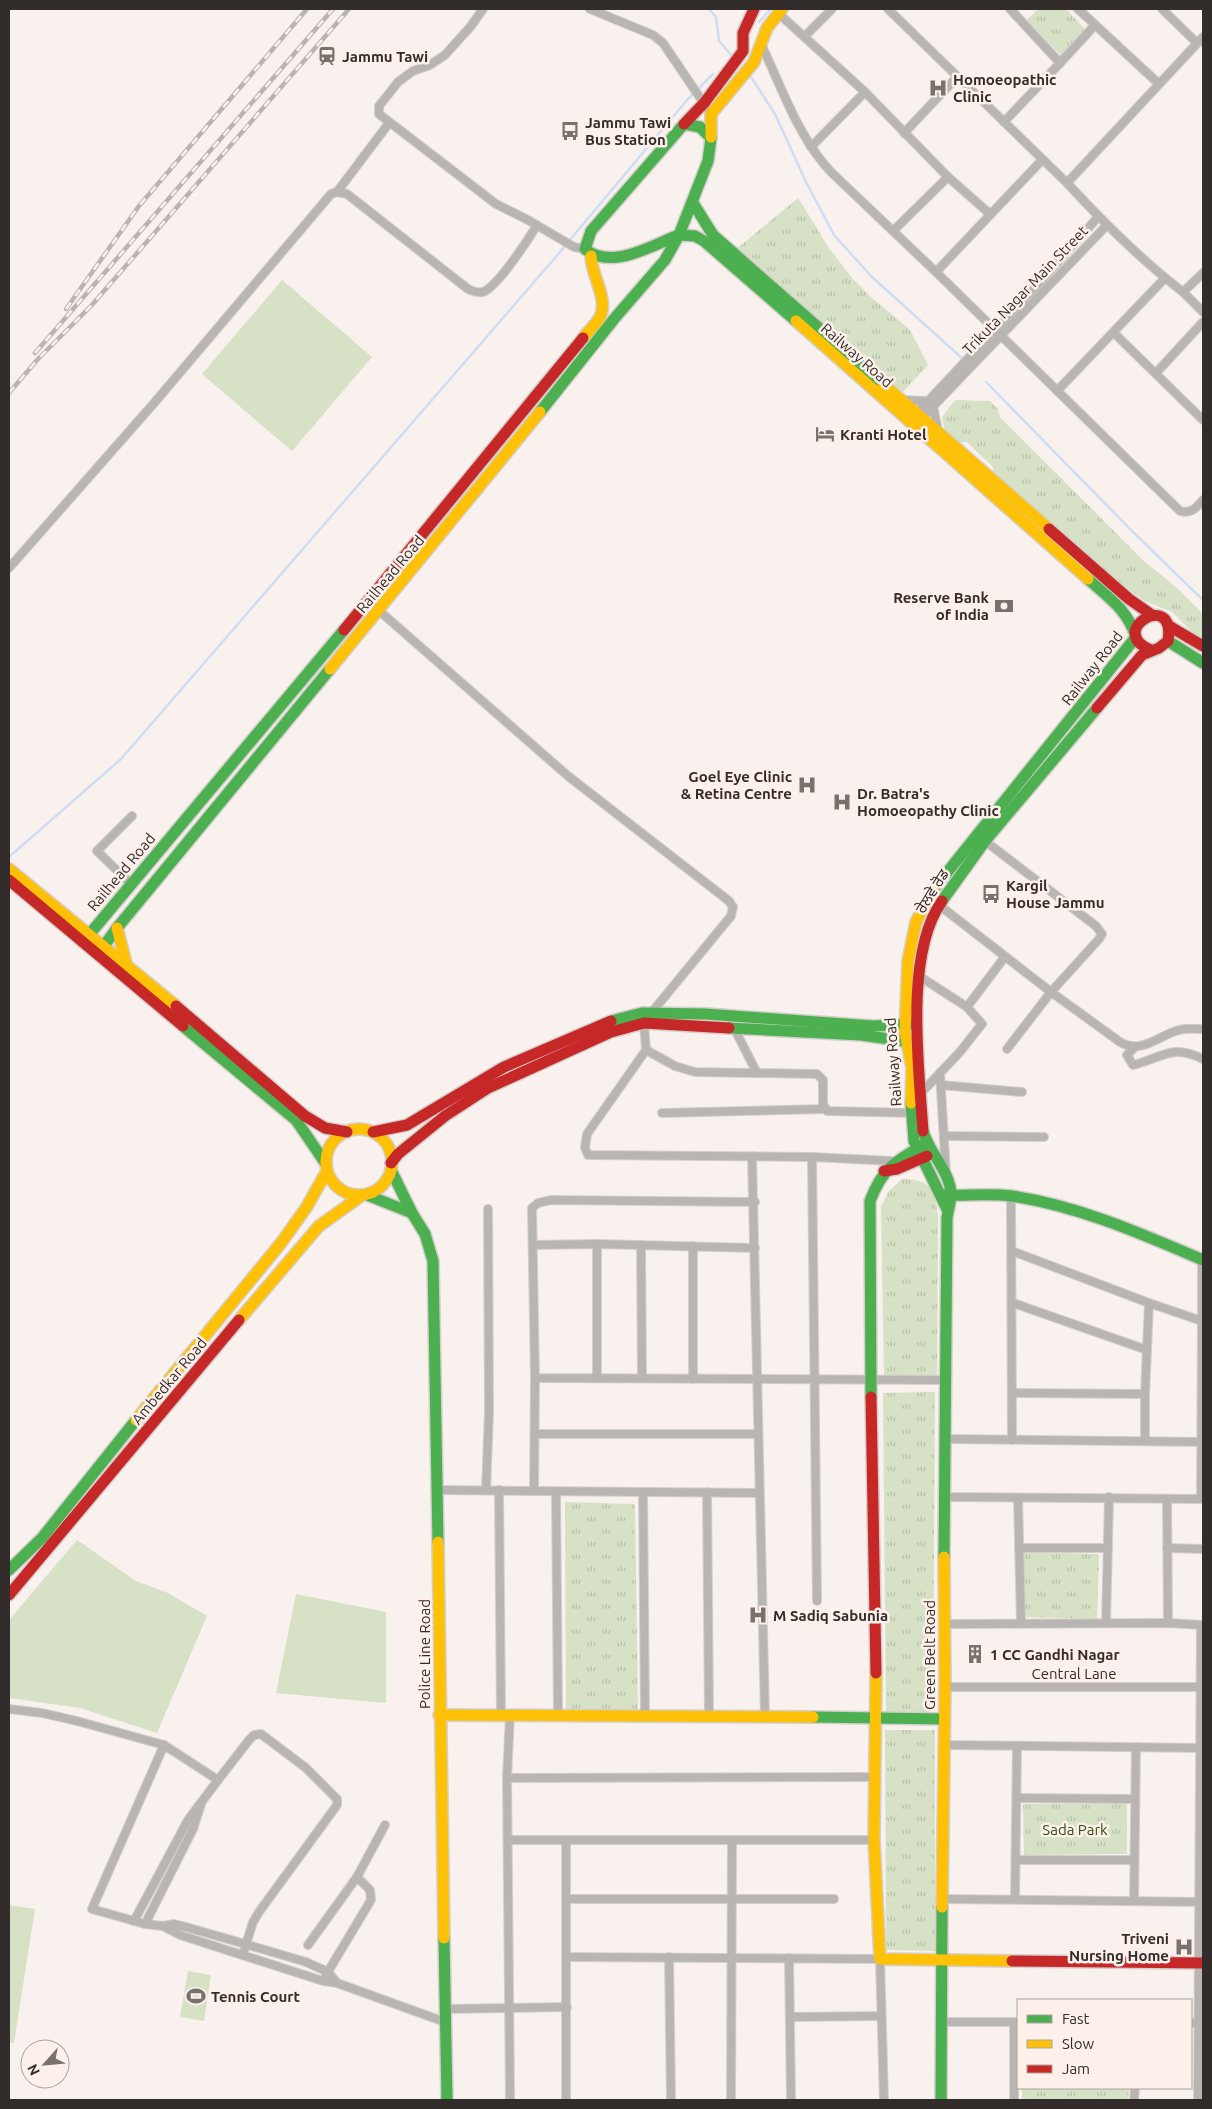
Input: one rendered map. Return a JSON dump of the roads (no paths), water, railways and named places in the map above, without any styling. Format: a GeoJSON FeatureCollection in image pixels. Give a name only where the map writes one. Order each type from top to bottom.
{"type":"FeatureCollection","features":[{"type":"Feature","properties":{"kind":"main road"},"geometry":{"type":"LineString","coordinates":[[679,235],[622,257],[612,258],[584,250],[591,232],[600,219],[684,124],[703,99],[723,79],[743,51],[743,33],[754,9]]}},
{"type":"Feature","properties":{"kind":"main road"},"geometry":{"type":"LineString","coordinates":[[712,114],[754,62],[767,28],[780,11]]}},
{"type":"Feature","properties":{"kind":"main road","name":"Railhead Road"},"geometry":{"type":"LineString","coordinates":[[101,950],[117,928],[665,260],[679,235],[708,161],[712,138],[710,118],[712,114]]}},
{"type":"Feature","properties":{"kind":"main road"},"geometry":{"type":"LineString","coordinates":[[684,124],[699,125],[712,138]]}},
{"type":"Feature","properties":{"kind":"main road"},"geometry":{"type":"LineString","coordinates":[[693,202],[713,235],[754,278],[901,400],[916,419],[938,432],[1129,599],[1152,615],[1161,617],[1169,626],[1203,646]]}},
{"type":"Feature","properties":{"kind":"main road","name":"Railway Road"},"geometry":{"type":"LineString","coordinates":[[679,235],[694,236],[704,240],[754,278],[916,419],[1123,610],[1131,622],[1136,637],[938,881],[925,900],[910,938],[907,955],[904,1024],[905,1042],[912,1067],[917,1113],[912,1131],[947,1195],[947,1210]]}},
{"type":"Feature","properties":{"kind":"main road","name":"Railhead Road"},"geometry":{"type":"LineString","coordinates":[[86,938],[368,601],[446,503],[600,317],[603,303],[601,292],[591,263],[584,250]]}},
{"type":"Feature","properties":{"kind":"main road"},"geometry":{"type":"LineString","coordinates":[[446,503],[458,514]]}},
{"type":"Feature","properties":{"kind":"main road"},"geometry":{"type":"LineString","coordinates":[[1152,615],[1140,620],[1137,624],[1136,637],[1142,646],[1151,650],[1159,649],[1168,641],[1170,636],[1169,626]]}},
{"type":"Feature","properties":{"kind":"main road"},"geometry":{"type":"LineString","coordinates":[[1168,641],[1203,663]]}},
{"type":"Feature","properties":{"kind":"main road","name":"ਰੇਲਵੇ ਰੋਡ"},"geometry":{"type":"LineString","coordinates":[[917,1113],[921,1093],[917,1024],[920,960],[927,928],[938,905],[985,840],[1142,655],[1151,650]]}},
{"type":"Feature","properties":{"kind":"main road"},"geometry":{"type":"LineString","coordinates":[[10,873],[76,923],[86,938]]}},
{"type":"Feature","properties":{"kind":"main road"},"geometry":{"type":"LineString","coordinates":[[10,873],[296,1120],[326,1168],[333,1183],[344,1192],[364,1195],[412,1213]]}},
{"type":"Feature","properties":{"kind":"main road"},"geometry":{"type":"LineString","coordinates":[[76,923],[102,918]]}},
{"type":"Feature","properties":{"kind":"main road"},"geometry":{"type":"LineString","coordinates":[[117,928],[126,963]]}},
{"type":"Feature","properties":{"kind":"main road"},"geometry":{"type":"LineString","coordinates":[[101,950],[126,963],[305,1116],[325,1128],[347,1132]]}},
{"type":"Feature","properties":{"kind":"main road","name":"Railway Road"},"geometry":{"type":"LineString","coordinates":[[373,1132],[407,1125],[504,1067],[609,1022],[632,1015],[652,1012],[873,1026],[917,1024]]}},
{"type":"Feature","properties":{"kind":"main road"},"geometry":{"type":"LineString","coordinates":[[364,1195],[384,1184],[398,1154],[445,1116],[488,1088],[611,1032],[644,1023],[861,1035],[905,1042],[918,1042]]}},
{"type":"Feature","properties":{"kind":"main road"},"geometry":{"type":"LineString","coordinates":[[9,1570],[42,1538],[249,1280],[289,1233],[315,1197],[326,1168],[330,1146],[337,1137],[358,1129],[373,1132],[384,1140],[391,1153],[391,1166]]}},
{"type":"Feature","properties":{"kind":"main road"},"geometry":{"type":"LineString","coordinates":[[924,1151],[893,1161],[877,1182],[870,1201],[877,1719],[874,1777],[874,1840],[880,1959],[1201,1963]]}},
{"type":"Feature","properties":{"kind":"main road"},"geometry":{"type":"LineString","coordinates":[[884,1171],[897,1169],[924,1151]]}},
{"type":"Feature","properties":{"kind":"main road"},"geometry":{"type":"LineString","coordinates":[[924,1151],[946,1178],[947,1195],[983,1194],[1030,1199],[1091,1216],[1203,1260]]}},
{"type":"Feature","properties":{"kind":"main road","name":"Police Line Road"},"geometry":{"type":"LineString","coordinates":[[391,1166],[412,1213],[425,1234],[433,1261],[446,2100]]}},
{"type":"Feature","properties":{"kind":"main road","name":"Ambedkar Road"},"geometry":{"type":"LineString","coordinates":[[9,1595],[297,1250],[319,1226],[364,1195]]}},
{"type":"Feature","properties":{"kind":"main road","name":"Green Belt Road"},"geometry":{"type":"LineString","coordinates":[[941,2100],[940,2022],[945,1687],[944,1497],[947,1210]]}},
{"type":"Feature","properties":{"kind":"main road"},"geometry":{"type":"LineString","coordinates":[[439,1715],[709,1715],[944,1719]]}},
{"type":"Feature","properties":{"kind":"street"},"geometry":{"type":"LineString","coordinates":[[483,9],[472,26],[446,55],[430,65],[413,71],[398,82],[380,106],[379,114],[496,204],[584,250]]}},
{"type":"Feature","properties":{"kind":"street"},"geometry":{"type":"LineString","coordinates":[[590,9],[653,35],[663,43],[712,114]]}},
{"type":"Feature","properties":{"kind":"street"},"geometry":{"type":"LineString","coordinates":[[805,36],[832,9]]}},
{"type":"Feature","properties":{"kind":"street"},"geometry":{"type":"LineString","coordinates":[[888,9],[1067,183],[1107,225]]}},
{"type":"Feature","properties":{"kind":"street"},"geometry":{"type":"LineString","coordinates":[[895,16],[901,9]]}},
{"type":"Feature","properties":{"kind":"street"},"geometry":{"type":"LineString","coordinates":[[1022,9],[1013,12],[1060,63]]}},
{"type":"Feature","properties":{"kind":"street"},"geometry":{"type":"LineString","coordinates":[[1078,9],[1158,83]]}},
{"type":"Feature","properties":{"kind":"street"},"geometry":{"type":"LineString","coordinates":[[1162,9],[1196,43]]}},
{"type":"Feature","properties":{"kind":"street"},"geometry":{"type":"LineString","coordinates":[[780,11],[865,92],[948,177],[990,214]]}},
{"type":"Feature","properties":{"kind":"street"},"geometry":{"type":"LineString","coordinates":[[1004,122],[1095,25]]}},
{"type":"Feature","properties":{"kind":"street"},"geometry":{"type":"LineString","coordinates":[[1067,183],[1158,83],[1203,37]]}},
{"type":"Feature","properties":{"kind":"street"},"geometry":{"type":"LineString","coordinates":[[761,44],[811,147],[831,172],[1180,511],[1187,513],[1202,505]]}},
{"type":"Feature","properties":{"kind":"street"},"geometry":{"type":"LineString","coordinates":[[904,133],[957,77]]}},
{"type":"Feature","properties":{"kind":"street"},"geometry":{"type":"LineString","coordinates":[[811,147],[865,92]]}},
{"type":"Feature","properties":{"kind":"street"},"geometry":{"type":"LineString","coordinates":[[9,568],[155,402],[327,198],[337,192],[389,123]]}},
{"type":"Feature","properties":{"kind":"street"},"geometry":{"type":"LineString","coordinates":[[936,272],[1042,160]]}},
{"type":"Feature","properties":{"kind":"street"},"geometry":{"type":"LineString","coordinates":[[893,231],[948,177]]}},
{"type":"Feature","properties":{"kind":"street"},"geometry":{"type":"LineString","coordinates":[[337,192],[347,194],[360,203],[474,292],[482,292],[494,283],[527,242],[537,225]]}},
{"type":"Feature","properties":{"kind":"street"},"geometry":{"type":"LineString","coordinates":[[997,333],[1098,217]]}},
{"type":"Feature","properties":{"kind":"street","name":"Trikuta Nagar Main Street"},"geometry":{"type":"LineString","coordinates":[[916,419],[997,333],[1107,225],[1203,312]]}},
{"type":"Feature","properties":{"kind":"street"},"geometry":{"type":"LineString","coordinates":[[1183,292],[1203,273]]}},
{"type":"Feature","properties":{"kind":"street"},"geometry":{"type":"LineString","coordinates":[[1058,392],[1165,278]]}},
{"type":"Feature","properties":{"kind":"street"},"geometry":{"type":"LineString","coordinates":[[1156,373],[1203,322]]}},
{"type":"Feature","properties":{"kind":"street"},"geometry":{"type":"LineString","coordinates":[[1114,333],[1203,420]]}},
{"type":"Feature","properties":{"kind":"street"},"geometry":{"type":"LineString","coordinates":[[901,400],[930,404],[938,432]]}},
{"type":"Feature","properties":{"kind":"street"},"geometry":{"type":"LineString","coordinates":[[368,601],[568,776],[729,901],[733,907],[731,916],[652,1012]]}},
{"type":"Feature","properties":{"kind":"street"},"geometry":{"type":"LineString","coordinates":[[131,884],[97,851],[132,816]]}},
{"type":"Feature","properties":{"kind":"street"},"geometry":{"type":"LineString","coordinates":[[985,840],[1100,929],[1102,934],[1051,992],[1007,1049]]}},
{"type":"Feature","properties":{"kind":"street"},"geometry":{"type":"LineString","coordinates":[[938,905],[1004,958],[1120,1042],[1135,1047]]}},
{"type":"Feature","properties":{"kind":"street"},"geometry":{"type":"LineString","coordinates":[[967,1007],[1004,958]]}},
{"type":"Feature","properties":{"kind":"street"},"geometry":{"type":"LineString","coordinates":[[919,976],[967,1007],[980,1020],[982,1026],[921,1093]]}},
{"type":"Feature","properties":{"kind":"street"},"geometry":{"type":"LineString","coordinates":[[644,1023],[646,1050],[586,1134],[584,1143],[586,1153],[592,1156],[812,1156],[893,1161]]}},
{"type":"Feature","properties":{"kind":"street"},"geometry":{"type":"LineString","coordinates":[[734,1028],[757,1072]]}},
{"type":"Feature","properties":{"kind":"street"},"geometry":{"type":"LineString","coordinates":[[1203,1029],[1179,1030],[1135,1047],[1128,1053],[1129,1060],[1135,1065],[1173,1051],[1187,1052],[1203,1059]]}},
{"type":"Feature","properties":{"kind":"street"},"geometry":{"type":"LineString","coordinates":[[646,1050],[675,1066],[695,1072],[820,1075],[823,1080],[823,1104],[825,1109]]}},
{"type":"Feature","properties":{"kind":"street"},"geometry":{"type":"LineString","coordinates":[[940,1072],[946,1178]]}},
{"type":"Feature","properties":{"kind":"street"},"geometry":{"type":"LineString","coordinates":[[941,1085],[1022,1092]]}},
{"type":"Feature","properties":{"kind":"street"},"geometry":{"type":"LineString","coordinates":[[662,1113],[825,1109],[917,1113]]}},
{"type":"Feature","properties":{"kind":"street"},"geometry":{"type":"LineString","coordinates":[[944,1136],[1044,1137]]}},
{"type":"Feature","properties":{"kind":"street"},"geometry":{"type":"LineString","coordinates":[[752,1156],[765,1716]]}},
{"type":"Feature","properties":{"kind":"street"},"geometry":{"type":"LineString","coordinates":[[812,1156],[817,1601]]}},
{"type":"Feature","properties":{"kind":"street"},"geometry":{"type":"LineString","coordinates":[[1011,1196],[1012,1440]]}},
{"type":"Feature","properties":{"kind":"street"},"geometry":{"type":"LineString","coordinates":[[534,1491],[535,1378],[532,1208],[543,1201],[754,1202]]}},
{"type":"Feature","properties":{"kind":"street"},"geometry":{"type":"LineString","coordinates":[[486,1490],[489,1412],[488,1209]]}},
{"type":"Feature","properties":{"kind":"street"},"geometry":{"type":"LineString","coordinates":[[533,1245],[597,1244],[755,1248]]}},
{"type":"Feature","properties":{"kind":"street"},"geometry":{"type":"LineString","coordinates":[[597,1244],[597,1378]]}},
{"type":"Feature","properties":{"kind":"street"},"geometry":{"type":"LineString","coordinates":[[641,1245],[642,1378]]}},
{"type":"Feature","properties":{"kind":"street"},"geometry":{"type":"LineString","coordinates":[[693,1246],[693,1379]]}},
{"type":"Feature","properties":{"kind":"street"},"geometry":{"type":"LineString","coordinates":[[1012,1252],[1202,1321]]}},
{"type":"Feature","properties":{"kind":"street"},"geometry":{"type":"LineString","coordinates":[[944,1497],[1202,1499],[1203,1260]]}},
{"type":"Feature","properties":{"kind":"street"},"geometry":{"type":"LineString","coordinates":[[1012,1303],[1147,1350]]}},
{"type":"Feature","properties":{"kind":"street"},"geometry":{"type":"LineString","coordinates":[[1145,1440],[1149,1303]]}},
{"type":"Feature","properties":{"kind":"street"},"geometry":{"type":"LineString","coordinates":[[535,1378],[946,1380]]}},
{"type":"Feature","properties":{"kind":"street"},"geometry":{"type":"LineString","coordinates":[[1012,1393],[1145,1394]]}},
{"type":"Feature","properties":{"kind":"street"},"geometry":{"type":"LineString","coordinates":[[535,1434],[757,1434]]}},
{"type":"Feature","properties":{"kind":"street"},"geometry":{"type":"LineString","coordinates":[[945,1439],[1202,1442]]}},
{"type":"Feature","properties":{"kind":"street"},"geometry":{"type":"LineString","coordinates":[[438,1490],[759,1493]]}},
{"type":"Feature","properties":{"kind":"street"},"geometry":{"type":"LineString","coordinates":[[499,1490],[507,1778],[510,2100]]}},
{"type":"Feature","properties":{"kind":"street"},"geometry":{"type":"LineString","coordinates":[[556,1491],[558,1715]]}},
{"type":"Feature","properties":{"kind":"street"},"geometry":{"type":"LineString","coordinates":[[643,1492],[645,1715]]}},
{"type":"Feature","properties":{"kind":"street"},"geometry":{"type":"LineString","coordinates":[[707,1492],[709,1715]]}},
{"type":"Feature","properties":{"kind":"street"},"geometry":{"type":"LineString","coordinates":[[1018,1498],[1021,1623]]}},
{"type":"Feature","properties":{"kind":"street"},"geometry":{"type":"LineString","coordinates":[[1106,1623],[1109,1498]]}},
{"type":"Feature","properties":{"kind":"street"},"geometry":{"type":"LineString","coordinates":[[1167,1499],[1168,1622]]}},
{"type":"Feature","properties":{"kind":"street"},"geometry":{"type":"LineString","coordinates":[[1019,1548],[1108,1548]]}},
{"type":"Feature","properties":{"kind":"street"},"geometry":{"type":"LineString","coordinates":[[1167,1548],[1203,1549]]}},
{"type":"Feature","properties":{"kind":"street"},"geometry":{"type":"LineString","coordinates":[[944,1624],[1168,1622],[1202,1625],[1201,1963],[1197,2023],[1198,2100]]}},
{"type":"Feature","properties":{"kind":"street","name":"Central Lane"},"geometry":{"type":"LineString","coordinates":[[945,1687],[1201,1687]]}},
{"type":"Feature","properties":{"kind":"street"},"geometry":{"type":"LineString","coordinates":[[9,1709],[42,1713],[78,1721],[164,1745],[218,1780]]}},
{"type":"Feature","properties":{"kind":"street"},"geometry":{"type":"LineString","coordinates":[[134,1921],[188,1820],[249,1740],[254,1735],[262,1734],[306,1768],[337,1799],[337,1804],[259,1912],[245,1944],[243,1954]]}},
{"type":"Feature","properties":{"kind":"street"},"geometry":{"type":"LineString","coordinates":[[164,1745],[92,1909],[145,1924],[162,1926],[174,1924],[306,1962],[328,1972],[337,1983]]}},
{"type":"Feature","properties":{"kind":"street"},"geometry":{"type":"LineString","coordinates":[[943,1745],[1202,1748]]}},
{"type":"Feature","properties":{"kind":"street"},"geometry":{"type":"LineString","coordinates":[[1015,1899],[1017,1746]]}},
{"type":"Feature","properties":{"kind":"street"},"geometry":{"type":"LineString","coordinates":[[1134,1901],[1136,1748]]}},
{"type":"Feature","properties":{"kind":"street"},"geometry":{"type":"LineString","coordinates":[[507,1778],[874,1777]]}},
{"type":"Feature","properties":{"kind":"street"},"geometry":{"type":"LineString","coordinates":[[1017,1798],[1134,1798]]}},
{"type":"Feature","properties":{"kind":"street"},"geometry":{"type":"LineString","coordinates":[[145,1924],[193,1829],[200,1804]]}},
{"type":"Feature","properties":{"kind":"street"},"geometry":{"type":"LineString","coordinates":[[308,1945],[357,1877],[385,1825]]}},
{"type":"Feature","properties":{"kind":"street"},"geometry":{"type":"LineString","coordinates":[[508,1840],[874,1840]]}},
{"type":"Feature","properties":{"kind":"street"},"geometry":{"type":"LineString","coordinates":[[566,1840],[566,2100]]}},
{"type":"Feature","properties":{"kind":"street"},"geometry":{"type":"LineString","coordinates":[[732,1840],[732,2100]]}},
{"type":"Feature","properties":{"kind":"street"},"geometry":{"type":"LineString","coordinates":[[1016,1860],[1134,1860]]}},
{"type":"Feature","properties":{"kind":"street"},"geometry":{"type":"LineString","coordinates":[[323,1981],[371,1900],[370,1890],[357,1877]]}},
{"type":"Feature","properties":{"kind":"street"},"geometry":{"type":"LineString","coordinates":[[567,1899],[834,1899]]}},
{"type":"Feature","properties":{"kind":"street"},"geometry":{"type":"LineString","coordinates":[[942,1899],[1201,1902]]}},
{"type":"Feature","properties":{"kind":"street"},"geometry":{"type":"LineString","coordinates":[[162,1926],[180,1935],[323,1981],[337,1983],[445,2022]]}},
{"type":"Feature","properties":{"kind":"street"},"geometry":{"type":"LineString","coordinates":[[566,1956],[880,1959],[884,2100]]}},
{"type":"Feature","properties":{"kind":"street"},"geometry":{"type":"LineString","coordinates":[[670,1958],[671,2100]]}},
{"type":"Feature","properties":{"kind":"street"},"geometry":{"type":"LineString","coordinates":[[789,1958],[791,2100]]}},
{"type":"Feature","properties":{"kind":"street"},"geometry":{"type":"LineString","coordinates":[[445,2009],[567,2007]]}},
{"type":"Feature","properties":{"kind":"street"},"geometry":{"type":"LineString","coordinates":[[790,2017],[882,2016]]}},
{"type":"Feature","properties":{"kind":"street"},"geometry":{"type":"LineString","coordinates":[[940,2022],[1016,2022],[1014,2100]]}},
{"type":"Feature","properties":{"kind":"waterway"},"geometry":{"type":"LineString","coordinates":[[709,9],[716,17],[719,41],[733,57]]}},
{"type":"Feature","properties":{"kind":"waterway"},"geometry":{"type":"LineString","coordinates":[[759,22],[771,9]]}},
{"type":"Feature","properties":{"kind":"waterway"},"geometry":{"type":"LineString","coordinates":[[9,857],[121,759],[554,259],[688,99],[713,74]]}},
{"type":"Feature","properties":{"kind":"waterway"},"geometry":{"type":"LineString","coordinates":[[749,74],[775,114],[806,182],[834,235],[871,276],[964,360]]}},
{"type":"Feature","properties":{"kind":"waterway"},"geometry":{"type":"LineString","coordinates":[[986,382],[1133,532],[1203,600]]}},
{"type":"Feature","properties":{"kind":"railway"},"geometry":{"type":"LineString","coordinates":[[66,309],[139,206],[307,9]]}},
{"type":"Feature","properties":{"kind":"railway"},"geometry":{"type":"LineString","coordinates":[[35,353],[333,9]]}},
{"type":"Feature","properties":{"kind":"railway"},"geometry":{"type":"LineString","coordinates":[[9,393],[38,359],[91,306],[349,9]]}},
{"type":"Feature","properties":{"kind":"place","name":"Jammu Tawi"},"geometry":{"type":"Point","coordinates":[327,56]}},
{"type":"Feature","properties":{"kind":"place","name":"Homoeopathic Clinic"},"geometry":{"type":"Point","coordinates":[938,88]}},
{"type":"Feature","properties":{"kind":"place","name":"Jammu Tawi Bus Station"},"geometry":{"type":"Point","coordinates":[570,131]}},
{"type":"Feature","properties":{"kind":"place","name":"Kranti Hotel"},"geometry":{"type":"Point","coordinates":[825,434]}},
{"type":"Feature","properties":{"kind":"place","name":"Reserve Bank of India"},"geometry":{"type":"Point","coordinates":[1004,606]}},
{"type":"Feature","properties":{"kind":"place","name":"Goel Eye Clinic & Retina Centre"},"geometry":{"type":"Point","coordinates":[807,785]}},
{"type":"Feature","properties":{"kind":"place","name":"Dr. Batra's Homoeopathy Clinic"},"geometry":{"type":"Point","coordinates":[842,802]}},
{"type":"Feature","properties":{"kind":"place","name":"Kargil House Jammu"},"geometry":{"type":"Point","coordinates":[991,894]}},
{"type":"Feature","properties":{"kind":"place","name":"M Sadiq Sabunia"},"geometry":{"type":"Point","coordinates":[758,1615]}},
{"type":"Feature","properties":{"kind":"place","name":"1 CC Gandhi Nagar"},"geometry":{"type":"Point","coordinates":[975,1654]}},
{"type":"Feature","properties":{"kind":"place","name":"Triveni Nursing Home"},"geometry":{"type":"Point","coordinates":[1184,1947]}},
{"type":"Feature","properties":{"kind":"place","name":"Tennis Court"},"geometry":{"type":"Point","coordinates":[196,1996]}},
{"type":"Feature","properties":{"kind":"park label","name":"Sada Park"},"geometry":{"type":"Point","coordinates":[1075,1829]}}]}
